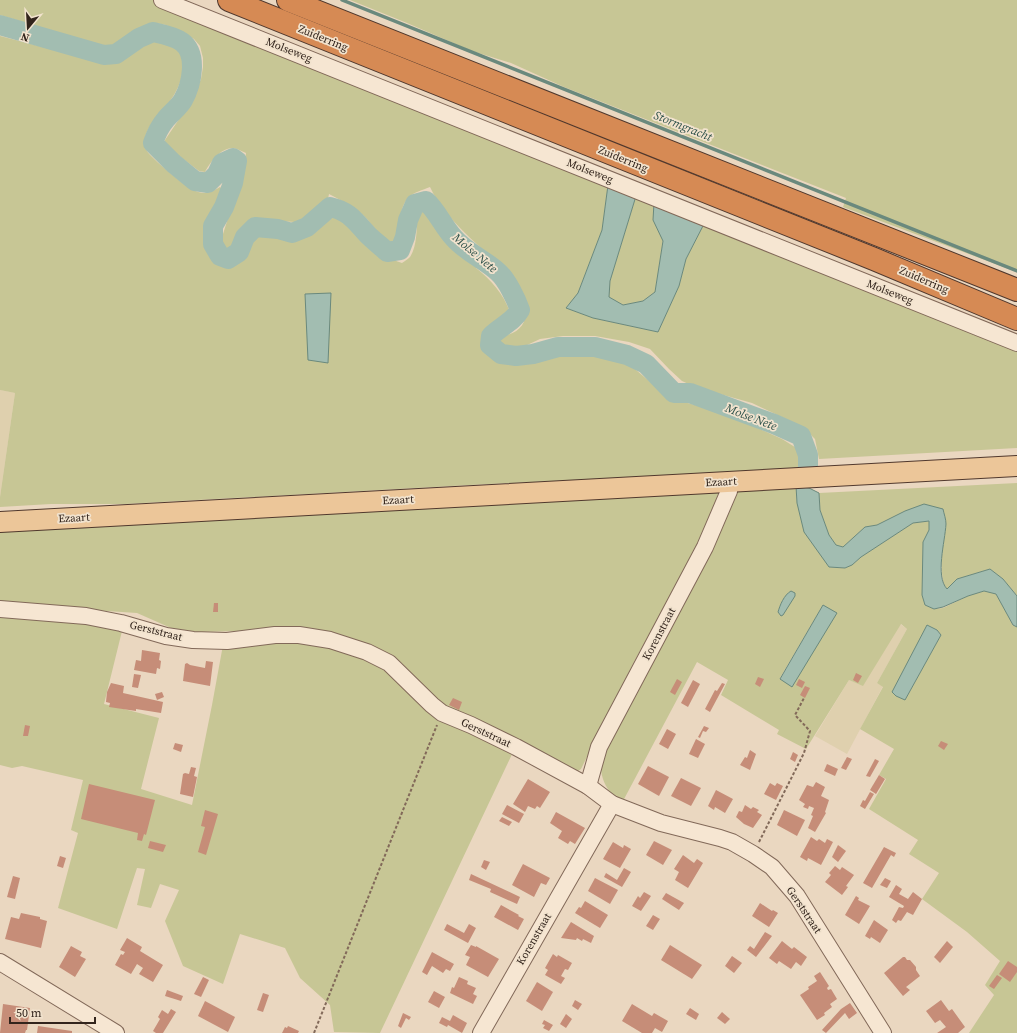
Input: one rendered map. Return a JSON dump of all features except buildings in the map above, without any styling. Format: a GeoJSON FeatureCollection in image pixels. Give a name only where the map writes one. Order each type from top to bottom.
{"type":"FeatureCollection","features":[{"type":"Feature","properties":{"kind":"highway","name":"Zuiderring"},"geometry":{"type":"LineString","coordinates":[[229,0],[866,256],[1017,319]]}},
{"type":"Feature","properties":{"kind":"highway","name":"Zuiderring"},"geometry":{"type":"LineString","coordinates":[[288,0],[1017,290]]}},
{"type":"Feature","properties":{"kind":"main road","name":"Ezaart"},"geometry":{"type":"LineString","coordinates":[[0,522],[1017,466]]}},
{"type":"Feature","properties":{"kind":"street","name":"Molseweg"},"geometry":{"type":"LineString","coordinates":[[162,0],[1017,343]]}},
{"type":"Feature","properties":{"kind":"street","name":"Korenstraat"},"geometry":{"type":"LineString","coordinates":[[588,786],[599,748],[705,547],[729,491],[730,482]]}},
{"type":"Feature","properties":{"kind":"street","name":"Gerststraat"},"geometry":{"type":"LineString","coordinates":[[0,609],[86,616],[121,623],[166,636],[193,640],[226,641],[275,635],[299,635],[330,640],[367,652],[389,663],[442,713],[471,725],[516,747],[588,786],[612,804],[661,823],[732,842],[772,867],[796,896],[883,1033]]}},
{"type":"Feature","properties":{"kind":"street","name":"Korenstraat"},"geometry":{"type":"LineString","coordinates":[[481,1033],[612,804]]}},
{"type":"Feature","properties":{"kind":"street"},"geometry":{"type":"LineString","coordinates":[[0,962],[116,1033]]}},
{"type":"Feature","properties":{"kind":"path"},"geometry":{"type":"LineString","coordinates":[[753,854],[804,753],[810,731],[795,715],[804,698]]}},
{"type":"Feature","properties":{"kind":"path"},"geometry":{"type":"LineString","coordinates":[[314,1033],[442,713]]}},
{"type":"Feature","properties":{"kind":"shaded area"},"geometry":{"type":"Polygon","coordinates":[[[0,0],[155,0],[608,185],[602,230],[578,293],[566,308],[593,318],[658,332],[679,286],[686,259],[705,222],[1017,350],[1017,448],[819,459],[815,439],[803,427],[752,403],[695,387],[682,381],[650,349],[629,342],[595,336],[563,336],[540,339],[525,346],[508,347],[500,344],[498,342],[502,336],[514,332],[522,325],[526,316],[526,306],[523,295],[512,274],[505,266],[488,254],[455,223],[441,206],[430,187],[413,194],[405,202],[400,218],[396,241],[393,244],[380,235],[361,213],[329,194],[328,199],[306,220],[293,222],[261,219],[248,222],[240,231],[231,251],[225,250],[222,243],[223,234],[244,168],[246,153],[237,149],[227,149],[218,154],[205,172],[199,171],[165,145],[165,140],[192,100],[201,79],[203,58],[200,46],[194,39],[166,25],[156,23],[146,25],[122,41],[111,46],[95,44],[0,15],[0,0]]]}},
{"type":"Feature","properties":{"kind":"shaded area"},"geometry":{"type":"Polygon","coordinates":[[[350,0],[1017,0],[1017,272],[843,207],[846,198],[564,87],[511,63],[472,51],[350,0]]]}},
{"type":"Feature","properties":{"kind":"shaded area"},"geometry":{"type":"Polygon","coordinates":[[[0,36],[93,60],[122,60],[149,43],[155,42],[167,44],[183,54],[185,58],[185,65],[179,84],[170,101],[147,131],[145,145],[147,151],[155,159],[191,189],[206,193],[220,187],[224,191],[222,203],[209,231],[209,249],[212,259],[218,264],[230,266],[238,259],[253,238],[260,233],[271,233],[294,239],[305,238],[338,215],[349,223],[378,251],[387,257],[402,263],[410,257],[414,248],[417,216],[424,210],[429,210],[432,213],[434,221],[445,235],[460,250],[480,265],[476,268],[496,287],[507,305],[510,312],[488,331],[484,344],[493,357],[503,360],[529,362],[542,356],[567,353],[599,356],[629,364],[669,398],[737,419],[782,439],[798,449],[804,458],[804,467],[778,470],[125,504],[51,504],[0,507],[0,497],[15,393],[0,390],[0,36]]]}},
{"type":"Feature","properties":{"kind":"shaded area"},"geometry":{"type":"Polygon","coordinates":[[[608,185],[636,196],[610,281],[609,297],[623,305],[643,301],[655,292],[663,241],[653,220],[654,203],[705,222],[686,259],[679,286],[658,332],[593,318],[566,308],[578,293],[602,230],[608,185]]]}},
{"type":"Feature","properties":{"kind":"shaded area"},"geometry":{"type":"Polygon","coordinates":[[[636,196],[654,203],[663,241],[655,292],[643,301],[623,305],[608,297],[610,281],[636,196]]]}},
{"type":"Feature","properties":{"kind":"shaded area"},"geometry":{"type":"Polygon","coordinates":[[[331,293],[328,363],[308,360],[305,294],[331,293]]]}},
{"type":"Feature","properties":{"kind":"shaded area"},"geometry":{"type":"Polygon","coordinates":[[[0,390],[15,393],[0,497],[0,390]]]}},
{"type":"Feature","properties":{"kind":"shaded area"},"geometry":{"type":"Polygon","coordinates":[[[1017,483],[1017,596],[1003,579],[990,569],[957,579],[947,590],[942,576],[946,522],[905,511],[877,525],[865,527],[843,547],[836,545],[829,535],[820,510],[819,493],[1017,483]]]}},
{"type":"Feature","properties":{"kind":"shaded area"},"geometry":{"type":"Polygon","coordinates":[[[796,486],[797,503],[829,567],[845,568],[852,565],[861,557],[913,523],[930,521],[929,530],[923,542],[922,595],[925,605],[934,609],[943,608],[968,596],[984,591],[996,594],[1013,625],[1017,627],[1017,1033],[969,1033],[994,995],[985,985],[1000,961],[967,932],[922,899],[939,873],[909,854],[918,840],[869,809],[886,779],[879,775],[894,749],[860,729],[883,687],[877,683],[907,629],[901,624],[863,686],[849,680],[806,749],[777,734],[779,730],[721,695],[728,680],[697,662],[623,801],[614,796],[607,787],[601,768],[602,753],[737,488],[796,486]],[[823,605],[780,678],[792,686],[823,605]],[[927,625],[905,700],[941,635],[937,630],[927,625]]]}},
{"type":"Feature","properties":{"kind":"shaded area"},"geometry":{"type":"Polygon","coordinates":[[[796,486],[809,488],[819,493],[820,510],[829,535],[836,545],[843,547],[865,527],[877,525],[905,511],[924,504],[943,509],[946,524],[941,567],[943,583],[947,589],[957,579],[990,569],[1003,579],[1017,596],[1017,627],[1013,625],[996,594],[984,591],[943,607],[934,609],[925,605],[922,595],[923,542],[929,530],[929,521],[913,523],[861,557],[852,565],[845,568],[829,567],[804,532],[797,503],[796,486]]]}},
{"type":"Feature","properties":{"kind":"shaded area"},"geometry":{"type":"Polygon","coordinates":[[[719,492],[700,542],[635,660],[581,769],[574,774],[446,707],[389,655],[282,630],[197,632],[171,628],[137,613],[0,604],[0,529],[719,492]]]}},
{"type":"Feature","properties":{"kind":"shaded area"},"geometry":{"type":"Polygon","coordinates":[[[791,591],[795,593],[795,596],[781,616],[778,612],[780,606],[784,598],[791,591]]]}},
{"type":"Feature","properties":{"kind":"shaded area"},"geometry":{"type":"Polygon","coordinates":[[[823,605],[837,613],[792,687],[780,679],[823,605]]]}},
{"type":"Feature","properties":{"kind":"shaded area"},"geometry":{"type":"Polygon","coordinates":[[[0,613],[123,627],[104,704],[159,718],[141,789],[192,805],[223,645],[303,639],[364,656],[514,750],[380,1033],[334,1032],[330,1005],[300,978],[285,948],[240,934],[223,984],[183,966],[165,921],[179,890],[160,884],[151,908],[137,905],[145,869],[137,868],[117,929],[58,908],[78,833],[71,830],[83,780],[22,766],[12,768],[0,765],[0,613]]]}},
{"type":"Feature","properties":{"kind":"shaded area"},"geometry":{"type":"Polygon","coordinates":[[[900,624],[907,629],[877,683],[883,686],[847,754],[815,736],[849,680],[863,685],[900,624]]]}},
{"type":"Feature","properties":{"kind":"shaded area"},"geometry":{"type":"Polygon","coordinates":[[[927,625],[937,630],[941,635],[905,700],[896,696],[892,692],[927,625]]]}},
{"type":"Feature","properties":{"kind":"waterway","name":"Stormgracht"},"geometry":{"type":"LineString","coordinates":[[342,0],[1017,271]]}},
{"type":"Feature","properties":{"kind":"waterway","name":"Molse Nete"},"geometry":{"type":"LineString","coordinates":[[0,25],[104,55],[116,54],[139,38],[153,32],[164,34],[179,40],[187,47],[192,61],[189,86],[180,105],[162,124],[153,143],[173,163],[195,181],[208,183],[217,174],[222,163],[233,158],[237,161],[233,183],[224,207],[213,226],[213,244],[220,256],[228,259],[239,252],[245,237],[255,227],[278,229],[292,233],[307,227],[330,207],[342,211],[351,217],[387,252],[400,250],[405,237],[408,220],[415,204],[426,201],[454,238],[464,248],[498,272],[514,295],[520,310],[514,317],[491,336],[490,345],[501,354],[516,356],[533,354],[558,347],[595,347],[627,355],[646,364],[674,393],[690,393],[774,424],[801,436],[808,455],[808,467]]}}]}
